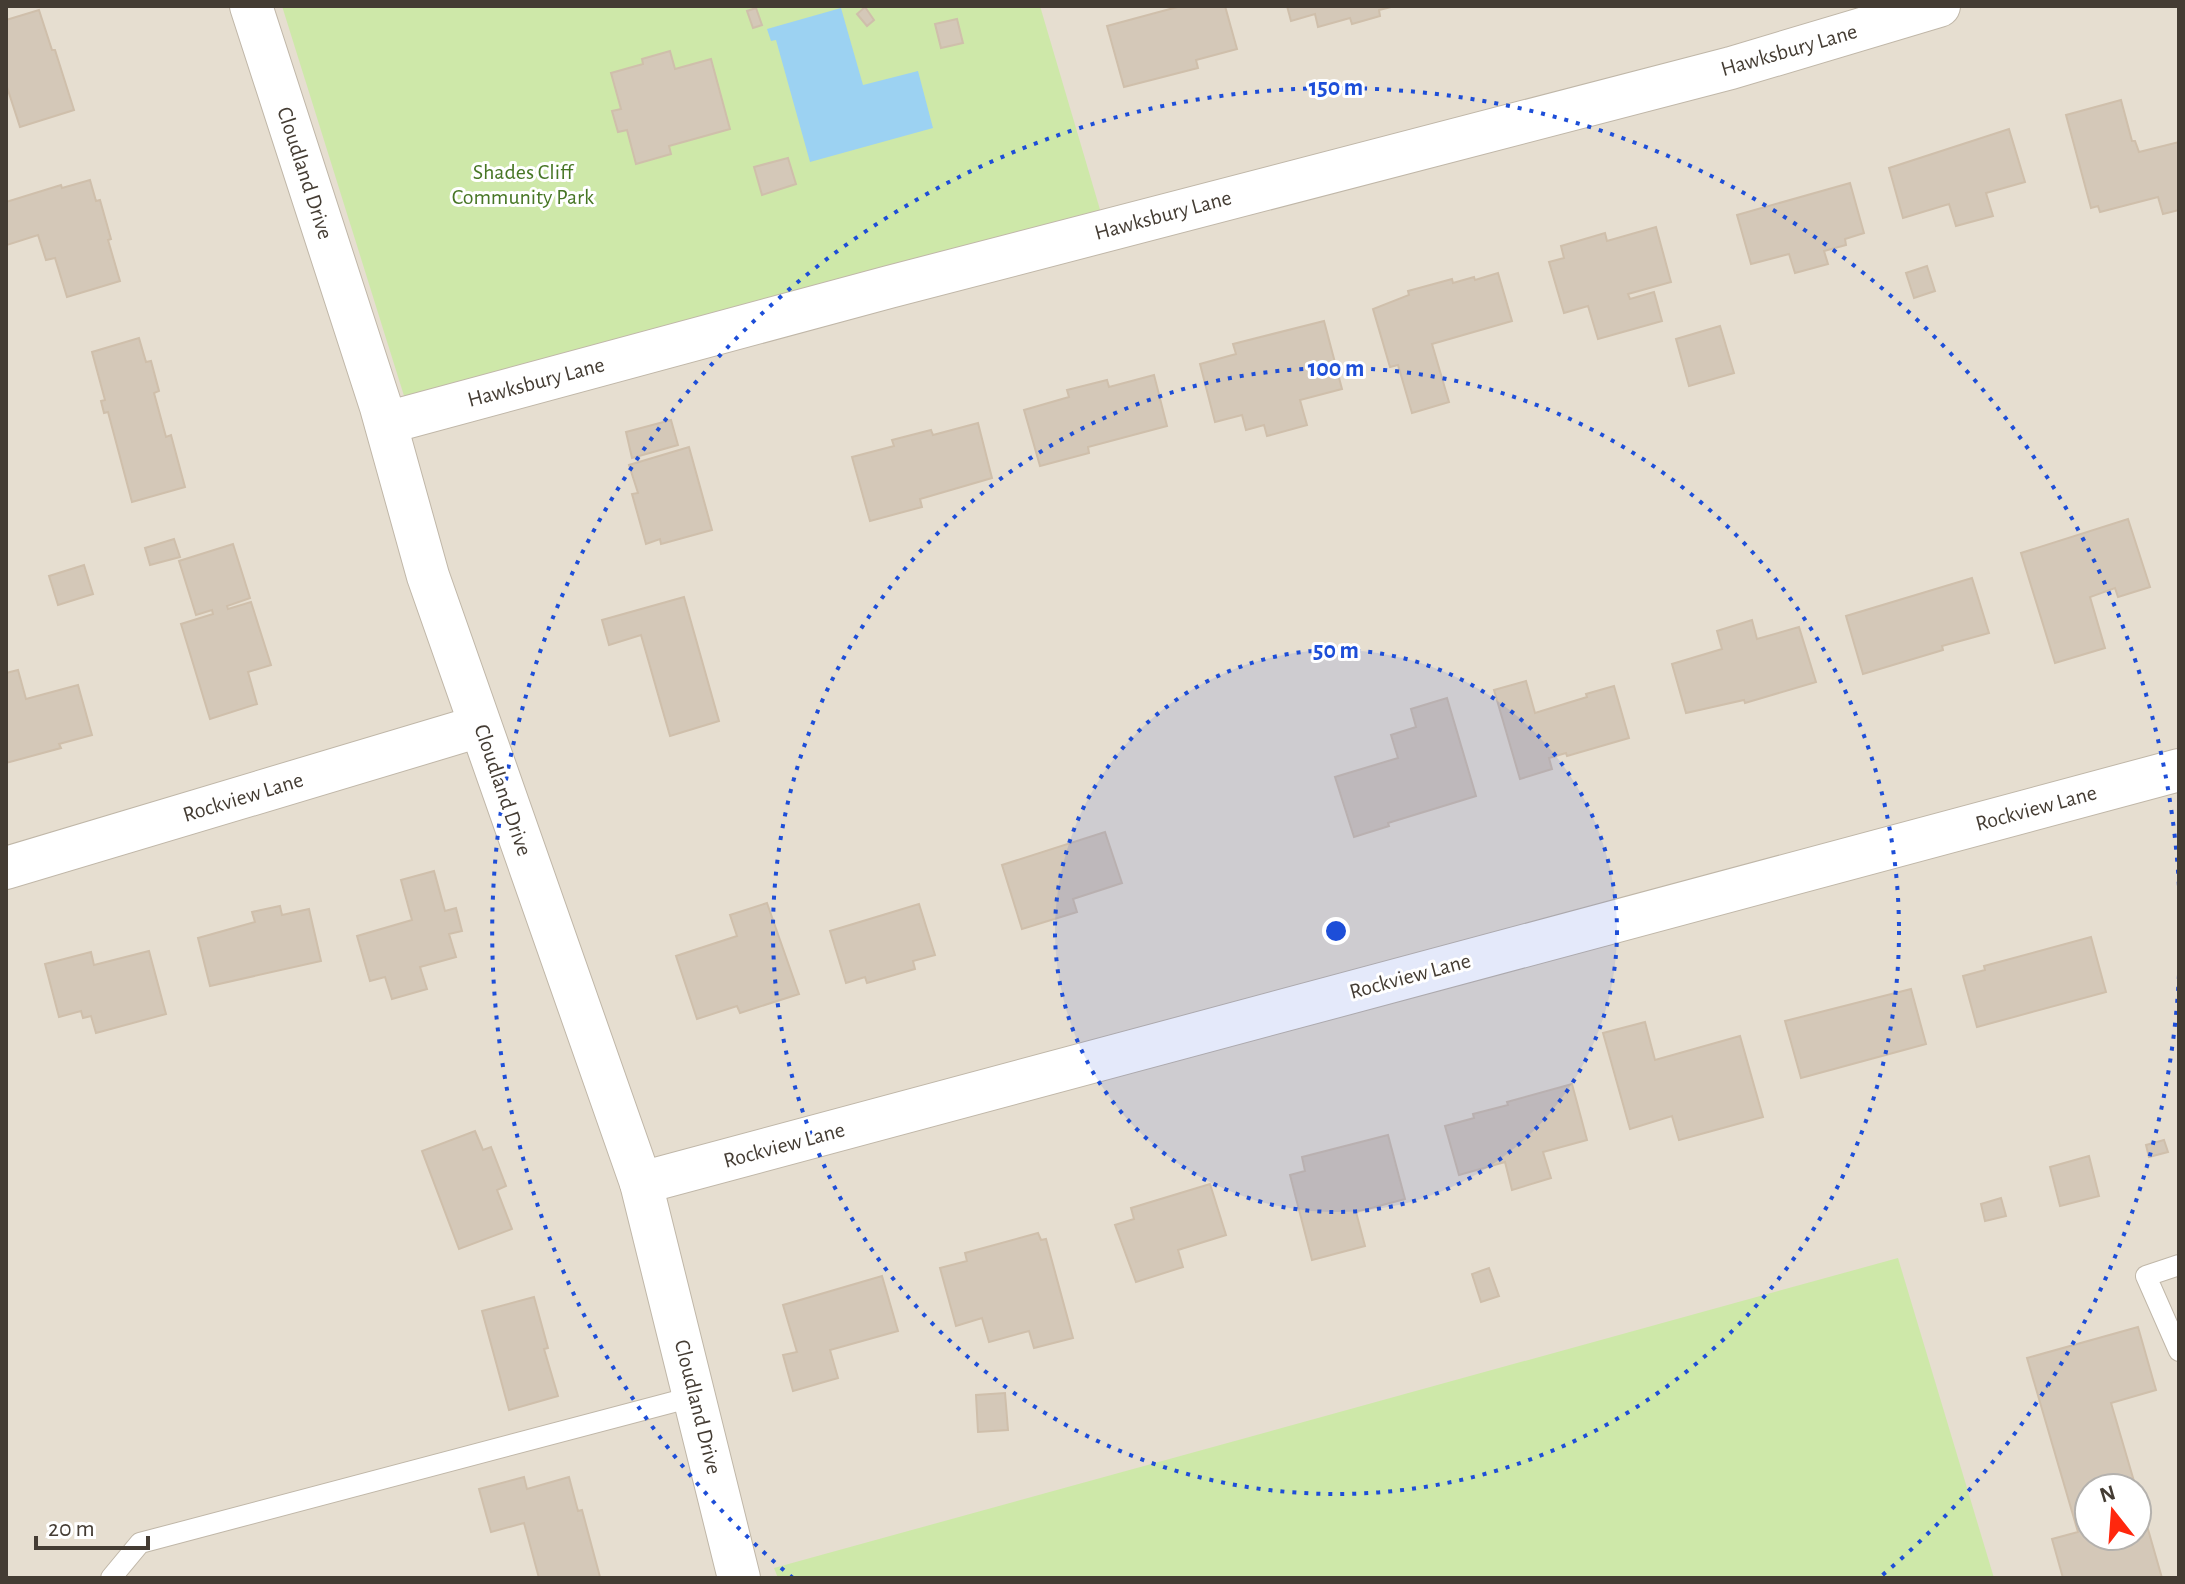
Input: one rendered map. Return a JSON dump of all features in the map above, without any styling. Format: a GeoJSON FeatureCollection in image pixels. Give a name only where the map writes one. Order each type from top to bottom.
{"type":"FeatureCollection","features":[{"type":"Feature","properties":{"kind":"street","name":"Cloudland Drive"},"geometry":{"type":"LineString","coordinates":[[251,6],[386,423],[428,576],[641,1183],[739,1578]]}},
{"type":"Feature","properties":{"kind":"street","name":"Hawksbury Lane"},"geometry":{"type":"LineString","coordinates":[[386,423],[846,298],[1731,68],[1939,6]]}},
{"type":"Feature","properties":{"kind":"street","name":"Rockview Lane"},"geometry":{"type":"LineString","coordinates":[[6,868],[480,726]]}},
{"type":"Feature","properties":{"kind":"street","name":"Rockview Lane"},"geometry":{"type":"LineString","coordinates":[[641,1183],[2179,770]]}},
{"type":"Feature","properties":{"kind":"lane"},"geometry":{"type":"LineString","coordinates":[[2179,1265],[2146,1276],[2179,1351]]}},
{"type":"Feature","properties":{"kind":"lane"},"geometry":{"type":"LineString","coordinates":[[111,1578],[140,1543],[696,1396]]}},
{"type":"Feature","properties":{"kind":"shaded area"},"geometry":{"type":"Polygon","coordinates":[[[6,6],[2179,6],[2179,1578],[6,1578],[6,6]]]}},
{"type":"Feature","properties":{"kind":"green space","name":"Shades Cliff Community Park"},"geometry":{"type":"Polygon","coordinates":[[[282,6],[1040,6],[1101,213],[405,399],[282,6]]]}},
{"type":"Feature","properties":{"kind":"green space"},"geometry":{"type":"Polygon","coordinates":[[[1898,1258],[1994,1578],[778,1578],[774,1568],[1898,1258]]]}},
{"type":"Feature","properties":{"kind":"water"},"geometry":{"type":"Polygon","coordinates":[[[841,8],[863,85],[918,71],[933,128],[810,162],[776,40],[771,41],[767,29],[841,8]]]}},
{"type":"Feature","properties":{"kind":"building"},"geometry":{"type":"Polygon","coordinates":[[[1181,6],[1225,6],[1237,49],[1196,60],[1198,68],[1124,87],[1107,26],[1181,6]]]}},
{"type":"Feature","properties":{"kind":"building"},"geometry":{"type":"Polygon","coordinates":[[[1287,6],[1395,6],[1379,10],[1380,16],[1352,24],[1350,18],[1318,27],[1315,14],[1291,21],[1287,6]]]}},
{"type":"Feature","properties":{"kind":"building"},"geometry":{"type":"Polygon","coordinates":[[[865,7],[874,20],[867,26],[857,14],[865,7]]]}},
{"type":"Feature","properties":{"kind":"building"},"geometry":{"type":"Polygon","coordinates":[[[756,8],[762,25],[753,28],[747,11],[756,8]]]}},
{"type":"Feature","properties":{"kind":"building"},"geometry":{"type":"Polygon","coordinates":[[[39,10],[74,110],[20,127],[6,84],[6,20],[39,10]]]}},
{"type":"Feature","properties":{"kind":"building"},"geometry":{"type":"Polygon","coordinates":[[[957,19],[963,43],[941,48],[935,24],[957,19]]]}},
{"type":"Feature","properties":{"kind":"building"},"geometry":{"type":"Polygon","coordinates":[[[670,51],[675,69],[711,59],[730,129],[669,146],[671,154],[636,164],[627,130],[618,132],[612,111],[621,109],[611,73],[643,64],[642,59],[670,51]]]}},
{"type":"Feature","properties":{"kind":"building"},"geometry":{"type":"Polygon","coordinates":[[[2121,100],[2132,141],[2135,141],[2139,152],[2179,142],[2179,210],[2163,214],[2158,197],[2100,212],[2098,206],[2091,208],[2066,115],[2121,100]]]}},
{"type":"Feature","properties":{"kind":"building"},"geometry":{"type":"Polygon","coordinates":[[[2009,129],[2025,182],[1986,193],[1993,216],[1956,226],[1949,204],[1903,218],[1889,168],[2009,129]]]}},
{"type":"Feature","properties":{"kind":"building"},"geometry":{"type":"Polygon","coordinates":[[[788,158],[796,184],[762,195],[754,167],[788,158]]]}},
{"type":"Feature","properties":{"kind":"building"},"geometry":{"type":"Polygon","coordinates":[[[90,180],[96,201],[100,200],[120,281],[67,297],[55,258],[46,260],[38,235],[7,245],[6,202],[61,185],[62,188],[90,180]]]}},
{"type":"Feature","properties":{"kind":"building"},"geometry":{"type":"Polygon","coordinates":[[[1850,183],[1864,233],[1845,239],[1846,245],[1824,251],[1828,264],[1795,273],[1789,254],[1751,264],[1737,215],[1850,183]]]}},
{"type":"Feature","properties":{"kind":"building"},"geometry":{"type":"Polygon","coordinates":[[[1656,227],[1671,282],[1628,294],[1630,299],[1654,292],[1662,321],[1598,339],[1588,306],[1564,313],[1549,262],[1564,258],[1561,246],[1605,233],[1607,241],[1656,227]]]}},
{"type":"Feature","properties":{"kind":"building"},"geometry":{"type":"Polygon","coordinates":[[[1927,266],[1935,291],[1914,298],[1906,273],[1927,266]]]}},
{"type":"Feature","properties":{"kind":"building"},"geometry":{"type":"Polygon","coordinates":[[[1498,273],[1512,321],[1432,344],[1449,402],[1412,413],[1398,365],[1390,367],[1373,309],[1409,295],[1408,291],[1452,279],[1453,283],[1498,273]]]}},
{"type":"Feature","properties":{"kind":"building"},"geometry":{"type":"Polygon","coordinates":[[[1324,321],[1342,389],[1300,400],[1307,425],[1267,436],[1264,425],[1246,430],[1242,415],[1215,422],[1200,364],[1236,354],[1233,344],[1324,321]]]}},
{"type":"Feature","properties":{"kind":"building"},"geometry":{"type":"Polygon","coordinates":[[[1720,326],[1734,373],[1689,386],[1676,339],[1720,326]]]}},
{"type":"Feature","properties":{"kind":"building"},"geometry":{"type":"Polygon","coordinates":[[[139,338],[146,362],[151,361],[159,391],[154,393],[166,437],[171,435],[185,487],[132,502],[108,412],[104,413],[101,401],[105,400],[92,352],[139,338]]]}},
{"type":"Feature","properties":{"kind":"building"},"geometry":{"type":"Polygon","coordinates":[[[1154,375],[1167,426],[1088,447],[1089,453],[1040,466],[1024,410],[1069,397],[1067,390],[1107,380],[1109,387],[1154,375]]]}},
{"type":"Feature","properties":{"kind":"building"},"geometry":{"type":"Polygon","coordinates":[[[671,420],[678,445],[632,458],[626,432],[671,420]]]}},
{"type":"Feature","properties":{"kind":"building"},"geometry":{"type":"Polygon","coordinates":[[[978,423],[992,478],[920,499],[922,507],[870,521],[852,457],[894,446],[892,440],[931,430],[933,435],[978,423]]]}},
{"type":"Feature","properties":{"kind":"building"},"geometry":{"type":"Polygon","coordinates":[[[689,447],[712,530],[661,544],[660,539],[646,544],[632,494],[638,493],[629,465],[689,447]]]}},
{"type":"Feature","properties":{"kind":"building"},"geometry":{"type":"Polygon","coordinates":[[[2128,519],[2150,587],[2118,597],[2115,588],[2090,597],[2105,648],[2055,663],[2021,553],[2128,519]]]}},
{"type":"Feature","properties":{"kind":"building"},"geometry":{"type":"Polygon","coordinates":[[[174,539],[180,557],[150,565],[145,548],[174,539]]]}},
{"type":"Feature","properties":{"kind":"building"},"geometry":{"type":"Polygon","coordinates":[[[233,544],[250,598],[227,606],[228,609],[251,602],[271,665],[248,672],[257,704],[210,719],[181,624],[213,614],[212,610],[196,615],[179,561],[233,544]]]}},
{"type":"Feature","properties":{"kind":"building"},"geometry":{"type":"Polygon","coordinates":[[[84,565],[93,594],[58,605],[49,576],[84,565]]]}},
{"type":"Feature","properties":{"kind":"building"},"geometry":{"type":"Polygon","coordinates":[[[1972,578],[1989,633],[1863,674],[1846,616],[1972,578]]]}},
{"type":"Feature","properties":{"kind":"building"},"geometry":{"type":"Polygon","coordinates":[[[684,597],[719,721],[670,736],[641,635],[609,645],[602,620],[684,597]]]}},
{"type":"Feature","properties":{"kind":"building"},"geometry":{"type":"Polygon","coordinates":[[[1752,620],[1757,639],[1799,627],[1816,682],[1745,703],[1744,700],[1686,713],[1672,664],[1722,649],[1717,631],[1752,620]]]}},
{"type":"Feature","properties":{"kind":"building"},"geometry":{"type":"Polygon","coordinates":[[[18,670],[26,699],[78,685],[92,735],[59,744],[61,748],[6,763],[6,673],[18,670]]]}},
{"type":"Feature","properties":{"kind":"building"},"geometry":{"type":"Polygon","coordinates":[[[1526,681],[1535,713],[1614,686],[1629,738],[1567,756],[1566,753],[1549,758],[1552,769],[1520,779],[1494,690],[1526,681]]]}},
{"type":"Feature","properties":{"kind":"building"},"geometry":{"type":"Polygon","coordinates":[[[1447,698],[1476,796],[1388,823],[1389,826],[1354,837],[1335,777],[1398,758],[1391,735],[1416,727],[1411,709],[1447,698]]]}},
{"type":"Feature","properties":{"kind":"building"},"geometry":{"type":"Polygon","coordinates":[[[1105,832],[1122,883],[1073,899],[1077,912],[1022,929],[1002,865],[1105,832]]]}},
{"type":"Feature","properties":{"kind":"building"},"geometry":{"type":"Polygon","coordinates":[[[434,871],[445,911],[456,908],[462,931],[449,934],[456,957],[420,967],[427,989],[392,999],[385,977],[370,981],[357,936],[412,920],[401,880],[434,871]]]}},
{"type":"Feature","properties":{"kind":"building"},"geometry":{"type":"Polygon","coordinates":[[[767,903],[799,994],[740,1013],[737,1006],[697,1019],[676,956],[737,936],[730,915],[767,903]]]}},
{"type":"Feature","properties":{"kind":"building"},"geometry":{"type":"Polygon","coordinates":[[[919,904],[935,955],[913,961],[915,969],[867,983],[865,977],[846,983],[830,931],[919,904]]]}},
{"type":"Feature","properties":{"kind":"building"},"geometry":{"type":"Polygon","coordinates":[[[280,906],[282,915],[309,909],[321,961],[210,986],[198,938],[255,922],[252,912],[280,906]]]}},
{"type":"Feature","properties":{"kind":"building"},"geometry":{"type":"Polygon","coordinates":[[[2091,937],[2106,992],[1977,1027],[1963,976],[1985,970],[1984,966],[2091,937]]]}},
{"type":"Feature","properties":{"kind":"building"},"geometry":{"type":"Polygon","coordinates":[[[149,951],[166,1014],[96,1033],[91,1016],[83,1018],[81,1011],[59,1017],[45,964],[91,952],[94,965],[149,951]]]}},
{"type":"Feature","properties":{"kind":"building"},"geometry":{"type":"Polygon","coordinates":[[[1911,989],[1926,1044],[1801,1078],[1785,1021],[1911,989]]]}},
{"type":"Feature","properties":{"kind":"building"},"geometry":{"type":"Polygon","coordinates":[[[1645,1022],[1655,1060],[1740,1036],[1763,1117],[1679,1140],[1672,1116],[1630,1129],[1603,1033],[1645,1022]]]}},
{"type":"Feature","properties":{"kind":"building"},"geometry":{"type":"Polygon","coordinates":[[[1572,1084],[1587,1140],[1543,1152],[1551,1178],[1512,1190],[1505,1162],[1459,1175],[1445,1126],[1474,1118],[1473,1114],[1508,1105],[1507,1102],[1572,1084]]]}},
{"type":"Feature","properties":{"kind":"building"},"geometry":{"type":"Polygon","coordinates":[[[475,1131],[483,1150],[491,1147],[506,1186],[497,1190],[512,1229],[459,1249],[422,1151],[475,1131]]]}},
{"type":"Feature","properties":{"kind":"building"},"geometry":{"type":"Polygon","coordinates":[[[1388,1135],[1405,1199],[1356,1212],[1365,1246],[1312,1260],[1290,1175],[1305,1171],[1302,1157],[1388,1135]]]}},
{"type":"Feature","properties":{"kind":"building"},"geometry":{"type":"Polygon","coordinates":[[[2164,1140],[2168,1152],[2149,1157],[2146,1145],[2164,1140]]]}},
{"type":"Feature","properties":{"kind":"building"},"geometry":{"type":"Polygon","coordinates":[[[2089,1156],[2099,1196],[2060,1206],[2050,1167],[2089,1156]]]}},
{"type":"Feature","properties":{"kind":"building"},"geometry":{"type":"Polygon","coordinates":[[[1210,1184],[1226,1235],[1178,1250],[1183,1267],[1136,1282],[1115,1225],[1134,1219],[1131,1208],[1210,1184]]]}},
{"type":"Feature","properties":{"kind":"building"},"geometry":{"type":"Polygon","coordinates":[[[2001,1198],[2006,1216],[1985,1221],[1981,1204],[2001,1198]]]}},
{"type":"Feature","properties":{"kind":"building"},"geometry":{"type":"Polygon","coordinates":[[[1038,1233],[1041,1240],[1046,1239],[1073,1338],[1034,1348],[1029,1331],[989,1342],[982,1318],[956,1326],[940,1268],[967,1261],[965,1253],[1038,1233]]]}},
{"type":"Feature","properties":{"kind":"building"},"geometry":{"type":"Polygon","coordinates":[[[1489,1268],[1499,1296],[1481,1302],[1472,1274],[1489,1268]]]}},
{"type":"Feature","properties":{"kind":"building"},"geometry":{"type":"Polygon","coordinates":[[[882,1276],[898,1331],[830,1350],[838,1378],[793,1391],[783,1355],[797,1352],[783,1305],[882,1276]]]}},
{"type":"Feature","properties":{"kind":"building"},"geometry":{"type":"Polygon","coordinates":[[[534,1297],[548,1348],[544,1349],[558,1396],[509,1410],[482,1311],[534,1297]]]}},
{"type":"Feature","properties":{"kind":"building"},"geometry":{"type":"Polygon","coordinates":[[[2138,1327],[2156,1390],[2111,1403],[2131,1472],[2073,1472],[2073,1515],[2027,1358],[2138,1327]]]}},
{"type":"Feature","properties":{"kind":"building"},"geometry":{"type":"Polygon","coordinates":[[[1005,1393],[1008,1430],[978,1432],[976,1395],[1005,1393]]]}},
{"type":"Feature","properties":{"kind":"building"},"geometry":{"type":"Polygon","coordinates":[[[524,1477],[527,1489],[569,1477],[578,1511],[582,1510],[600,1577],[539,1578],[524,1523],[491,1532],[479,1489],[524,1477]]]}},
{"type":"Feature","properties":{"kind":"building"},"geometry":{"type":"Polygon","coordinates":[[[2073,1533],[2073,1552],[2153,1552],[2153,1547],[2162,1578],[2063,1578],[2052,1539],[2073,1533]]]}}]}
